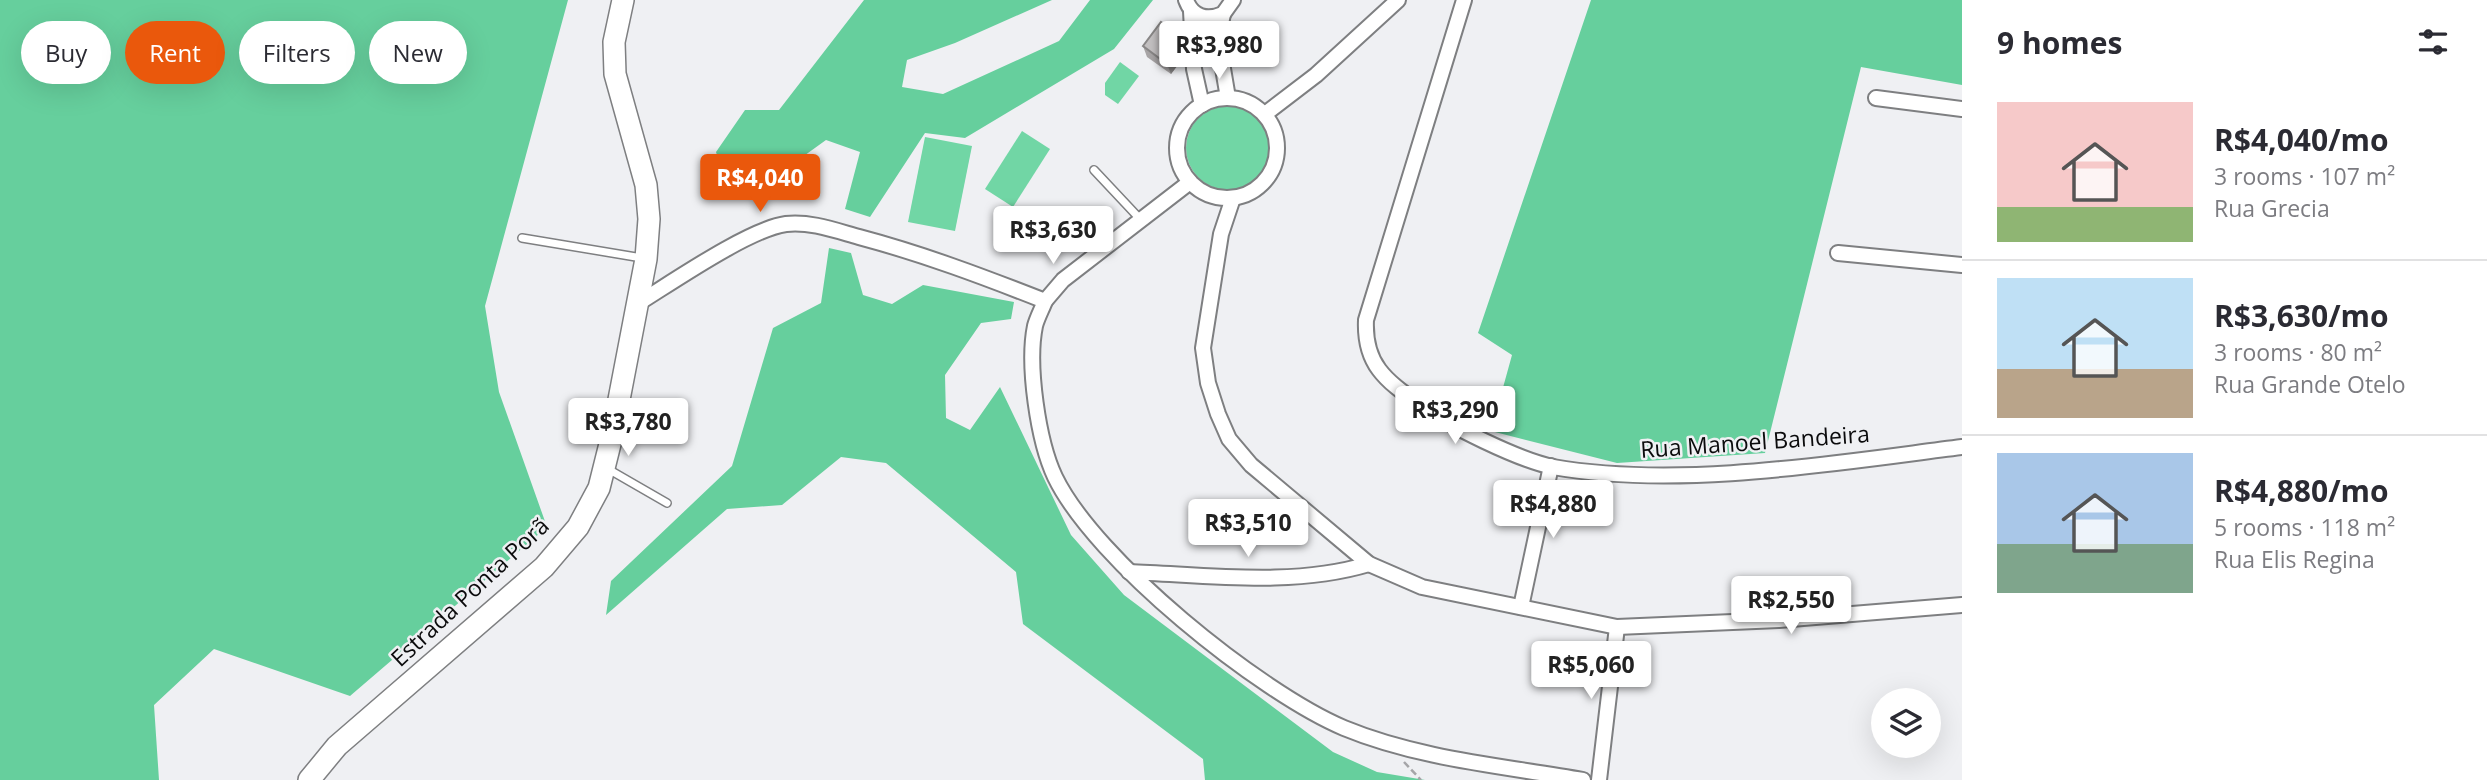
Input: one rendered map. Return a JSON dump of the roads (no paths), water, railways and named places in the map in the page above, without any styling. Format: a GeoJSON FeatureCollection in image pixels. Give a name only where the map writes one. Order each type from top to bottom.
{"type":"FeatureCollection","features":[{"type":"Feature","properties":{"kind":"main road","name":"Estrada Ponta Porã"},"geometry":{"type":"LineString","coordinates":[[309,780],[337,747],[562,548],[599,488],[646,259],[649,219],[646,185],[615,74],[614,42],[623,0]]}},
{"type":"Feature","properties":{"kind":"street"},"geometry":{"type":"LineString","coordinates":[[1228,97],[1218,39],[1223,14],[1233,0]]}},
{"type":"Feature","properties":{"kind":"street"},"geometry":{"type":"LineString","coordinates":[[1265,114],[1316,75],[1398,0]]}},
{"type":"Feature","properties":{"kind":"street","name":"Rua Manoel Bandeira"},"geometry":{"type":"LineString","coordinates":[[1464,0],[1366,320],[1365,345],[1375,365],[1397,389],[1458,429],[1551,466],[1685,474],[1828,463],[1962,447]]}},
{"type":"Feature","properties":{"kind":"street"},"geometry":{"type":"LineString","coordinates":[[1189,5],[1206,18],[1223,14]]}},
{"type":"Feature","properties":{"kind":"street"},"geometry":{"type":"LineString","coordinates":[[1189,5],[1194,69],[1202,104]]}},
{"type":"Feature","properties":{"kind":"street"},"geometry":{"type":"LineString","coordinates":[[1228,97],[1242,100],[1265,114],[1273,127],[1277,158],[1261,185],[1248,194],[1233,198],[1206,194],[1190,182],[1178,160],[1177,144],[1185,122],[1202,104],[1228,97]]}},
{"type":"Feature","properties":{"kind":"street"},"geometry":{"type":"LineString","coordinates":[[1876,98],[1962,109]]}},
{"type":"Feature","properties":{"kind":"street"},"geometry":{"type":"LineString","coordinates":[[1190,182],[1063,280],[1045,301],[1035,325],[1034,361],[1042,437],[1054,476],[1098,542],[1129,572],[1245,668],[1291,700],[1343,727],[1385,743],[1583,780]]}},
{"type":"Feature","properties":{"kind":"street"},"geometry":{"type":"LineString","coordinates":[[1233,198],[1219,245],[1203,348],[1208,383],[1218,414],[1229,439],[1251,465],[1369,564],[1422,587],[1617,627],[1779,620],[1962,605]]}},
{"type":"Feature","properties":{"kind":"street"},"geometry":{"type":"LineString","coordinates":[[637,304],[741,243],[787,224],[810,226],[903,249],[1045,301]]}},
{"type":"Feature","properties":{"kind":"street"},"geometry":{"type":"LineString","coordinates":[[1838,253],[1962,265]]}},
{"type":"Feature","properties":{"kind":"street"},"geometry":{"type":"LineString","coordinates":[[1521,607],[1551,466]]}},
{"type":"Feature","properties":{"kind":"street"},"geometry":{"type":"LineString","coordinates":[[1129,572],[1305,578],[1369,564]]}},
{"type":"Feature","properties":{"kind":"street"},"geometry":{"type":"LineString","coordinates":[[1600,780],[1617,627]]}},
{"type":"Feature","properties":{"kind":"lane"},"geometry":{"type":"LineString","coordinates":[[1094,170],[1141,221]]}},
{"type":"Feature","properties":{"kind":"lane"},"geometry":{"type":"LineString","coordinates":[[522,238],[646,259]]}},
{"type":"Feature","properties":{"kind":"lane"},"geometry":{"type":"LineString","coordinates":[[604,467],[667,503]]}}]}
